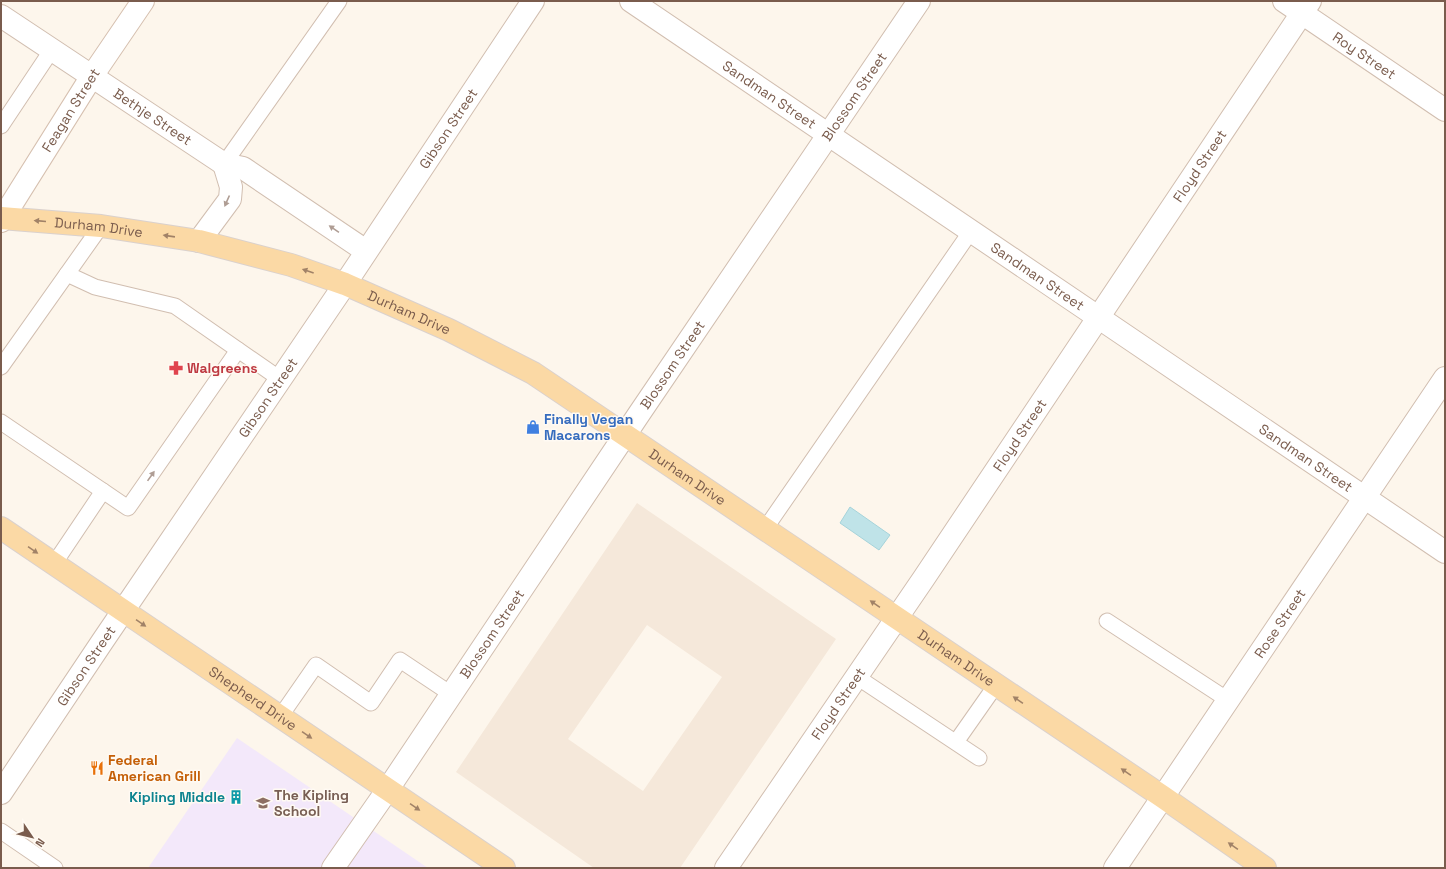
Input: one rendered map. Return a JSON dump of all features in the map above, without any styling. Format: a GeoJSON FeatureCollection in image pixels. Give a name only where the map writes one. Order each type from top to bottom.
{"type":"FeatureCollection","features":[{"type":"Feature","properties":{"kind":"main road","name":"Durham Drive"},"geometry":{"type":"LineString","coordinates":[[2,219],[100,226],[199,241],[290,266],[345,284],[449,330],[533,373],[626,434],[996,686],[1163,797],[1265,868]]}},
{"type":"Feature","properties":{"kind":"main road","name":"Shepherd Drive"},"geometry":{"type":"LineString","coordinates":[[1,528],[504,868]]}},
{"type":"Feature","properties":{"kind":"street","name":"Feagan Street"},"geometry":{"type":"LineString","coordinates":[[2,219],[92,76],[143,1]]}},
{"type":"Feature","properties":{"kind":"street","name":"Gibson Street"},"geometry":{"type":"LineString","coordinates":[[1,793],[123,610],[345,284],[533,1]]}},
{"type":"Feature","properties":{"kind":"street","name":"Sandman Street"},"geometry":{"type":"LineString","coordinates":[[631,1],[1445,552]]}},
{"type":"Feature","properties":{"kind":"street","name":"Blossom Street"},"geometry":{"type":"LineString","coordinates":[[333,868],[388,789],[919,1]]}},
{"type":"Feature","properties":{"kind":"street","name":"Roy Street"},"geometry":{"type":"LineString","coordinates":[[1299,5],[1445,110]]}},
{"type":"Feature","properties":{"kind":"street","name":"Floyd Street"},"geometry":{"type":"LineString","coordinates":[[726,868],[897,618],[1097,317],[1299,5]]}},
{"type":"Feature","properties":{"kind":"street","name":"Bethje Street"},"geometry":{"type":"LineString","coordinates":[[1,16],[224,164],[243,168],[366,251]]}},
{"type":"Feature","properties":{"kind":"street"},"geometry":{"type":"LineString","coordinates":[[199,241],[230,199],[230,187],[224,164]]}},
{"type":"Feature","properties":{"kind":"street","name":"Rose Street"},"geometry":{"type":"LineString","coordinates":[[1115,868],[1445,378]]}},
{"type":"Feature","properties":{"kind":"lane"},"geometry":{"type":"LineString","coordinates":[[224,164],[339,1]]}},
{"type":"Feature","properties":{"kind":"lane"},"geometry":{"type":"LineString","coordinates":[[1,126],[52,51]]}},
{"type":"Feature","properties":{"kind":"lane"},"geometry":{"type":"LineString","coordinates":[[1,367],[100,226]]}},
{"type":"Feature","properties":{"kind":"lane"},"geometry":{"type":"LineString","coordinates":[[765,529],[971,231]]}},
{"type":"Feature","properties":{"kind":"lane"},"geometry":{"type":"LineString","coordinates":[[67,274],[95,287],[175,306],[280,379]]}},
{"type":"Feature","properties":{"kind":"lane"},"geometry":{"type":"LineString","coordinates":[[1,422],[128,508],[238,350]]}},
{"type":"Feature","properties":{"kind":"lane"},"geometry":{"type":"LineString","coordinates":[[54,564],[103,491]]}},
{"type":"Feature","properties":{"kind":"lane"},"geometry":{"type":"LineString","coordinates":[[1106,621],[1228,700]]}},
{"type":"Feature","properties":{"kind":"lane"},"geometry":{"type":"LineString","coordinates":[[280,717],[316,665],[371,703],[400,660],[451,694]]}},
{"type":"Feature","properties":{"kind":"lane"},"geometry":{"type":"LineString","coordinates":[[857,676],[980,758]]}},
{"type":"Feature","properties":{"kind":"lane"},"geometry":{"type":"LineString","coordinates":[[956,742],[996,686]]}},
{"type":"Feature","properties":{"kind":"lane"},"geometry":{"type":"LineString","coordinates":[[1,831],[55,868]]}},
{"type":"Feature","properties":{"kind":"shaded area"},"geometry":{"type":"Polygon","coordinates":[[[637,503],[836,639],[680,868],[594,868],[456,772],[637,503]],[[647,625],[568,739],[643,791],[722,677],[647,625]]]}},
{"type":"Feature","properties":{"kind":"shaded area","name":"The Kipling School"},"geometry":{"type":"Polygon","coordinates":[[[237,738],[428,868],[148,868],[237,738]]]}},
{"type":"Feature","properties":{"kind":"water"},"geometry":{"type":"Polygon","coordinates":[[[850,507],[890,535],[879,550],[840,523],[850,507]]]}},
{"type":"Feature","properties":{"kind":"place","name":"Walgreens"},"geometry":{"type":"Point","coordinates":[176,368]}},
{"type":"Feature","properties":{"kind":"place","name":"Finally Vegan Macarons"},"geometry":{"type":"Point","coordinates":[533,427]}},
{"type":"Feature","properties":{"kind":"place","name":"Federal American Grill"},"geometry":{"type":"Point","coordinates":[97,768]}},
{"type":"Feature","properties":{"kind":"place","name":"Kipling Middle"},"geometry":{"type":"Point","coordinates":[236,797]}},
{"type":"Feature","properties":{"kind":"place","name":"The Kipling School"},"geometry":{"type":"Point","coordinates":[263,803]}}]}
